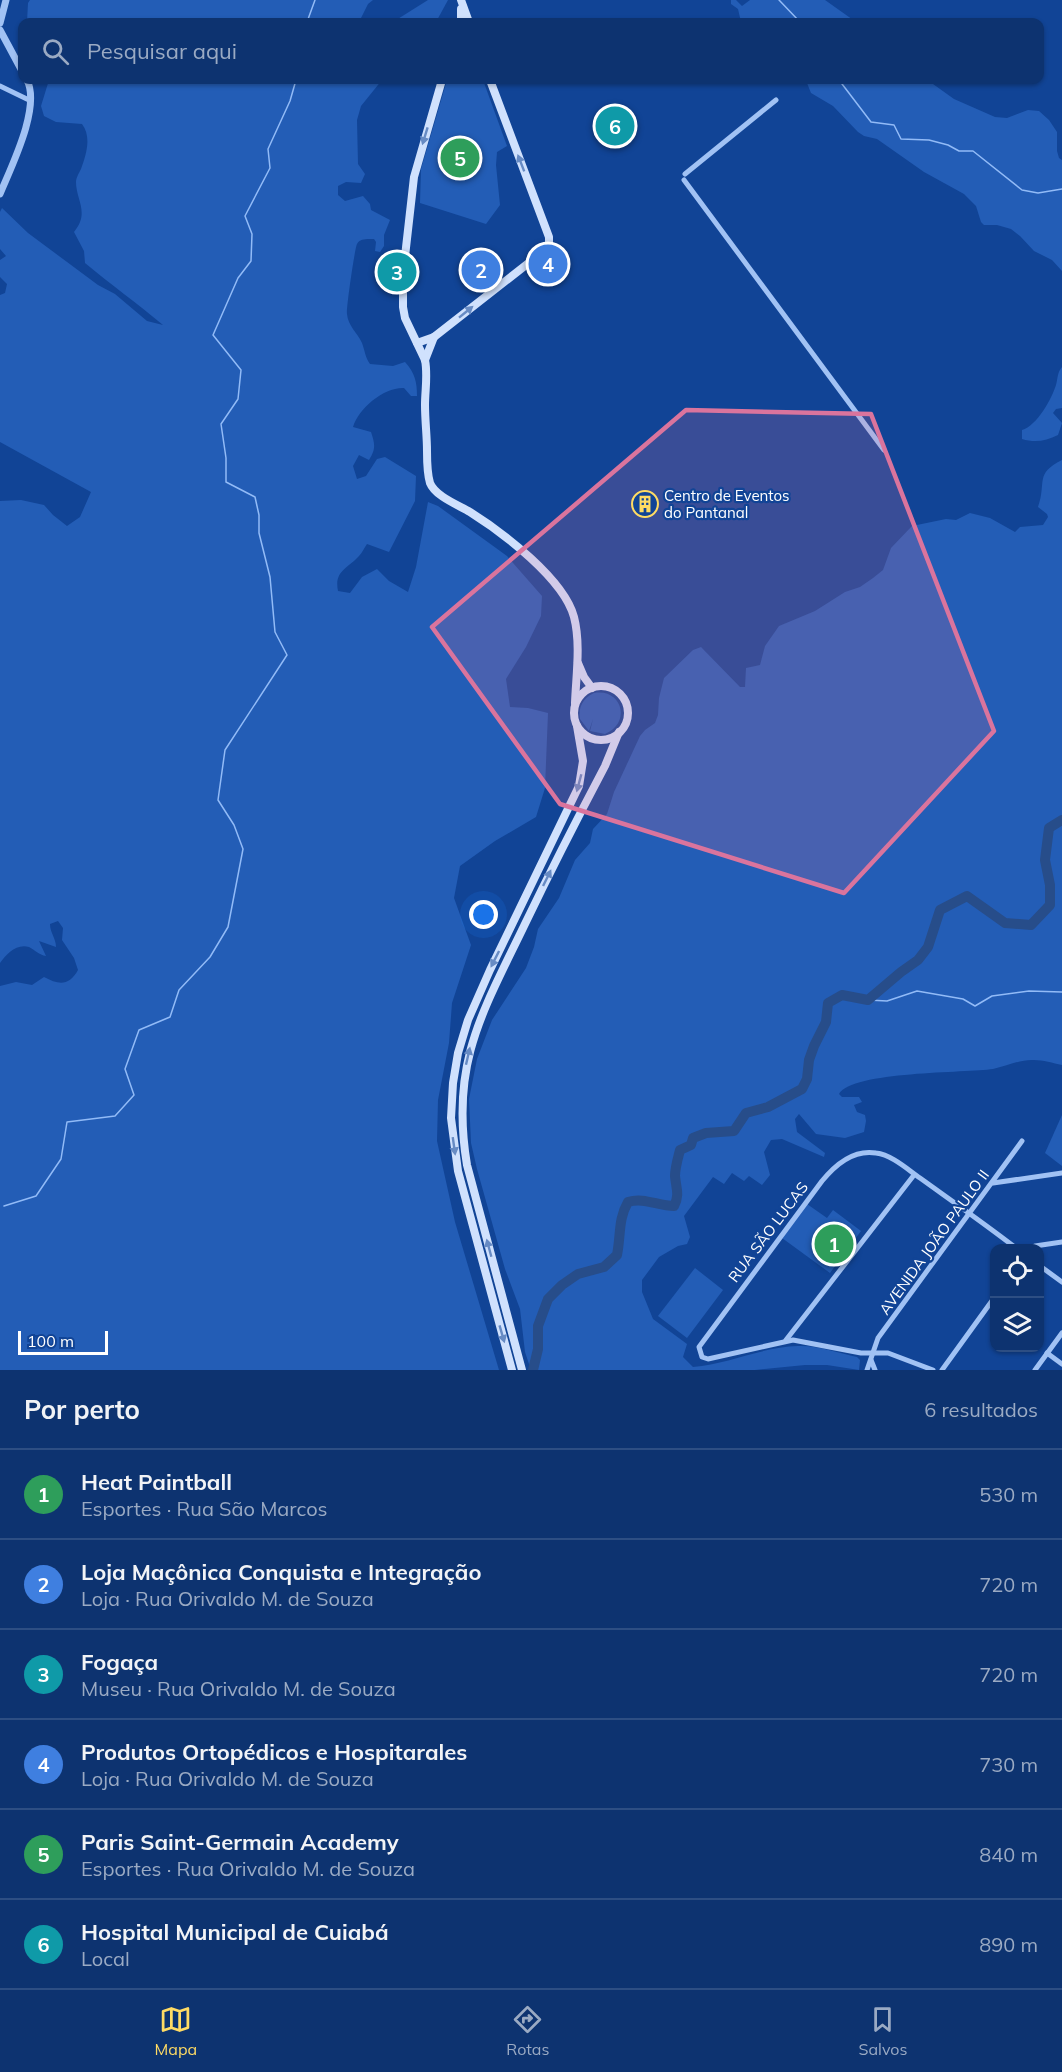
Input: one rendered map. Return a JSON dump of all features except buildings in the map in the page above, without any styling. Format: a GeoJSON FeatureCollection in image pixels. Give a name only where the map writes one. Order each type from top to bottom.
{"type":"FeatureCollection","features":[{"type":"Feature","properties":{"kind":"main road"},"geometry":{"type":"LineString","coordinates":[[460,18],[461,1]]}},
{"type":"Feature","properties":{"kind":"main road"},"geometry":{"type":"LineString","coordinates":[[461,1],[467,18]]}},
{"type":"Feature","properties":{"kind":"main road"},"geometry":{"type":"LineString","coordinates":[[425,360],[405,318],[403,274],[414,177],[441,84]]}},
{"type":"Feature","properties":{"kind":"main road"},"geometry":{"type":"LineString","coordinates":[[417,343],[434,337],[549,247],[549,237],[491,84]]}},
{"type":"Feature","properties":{"kind":"main road"},"geometry":{"type":"LineString","coordinates":[[434,337],[425,360],[427,461],[430,484],[435,491],[479,518],[538,565],[567,600],[574,618],[577,660],[574,714],[583,761],[579,786],[468,1020],[458,1053],[453,1083],[451,1118],[458,1171],[512,1369]]}},
{"type":"Feature","properties":{"kind":"main road"},"geometry":{"type":"LineString","coordinates":[[577,660],[584,677],[592,688]]}},
{"type":"Feature","properties":{"kind":"main road"},"geometry":{"type":"LineString","coordinates":[[575,703],[583,693],[592,688],[608,687],[616,691],[627,706],[624,726],[609,739],[597,740],[585,735],[577,726]]}},
{"type":"Feature","properties":{"kind":"main road"},"geometry":{"type":"LineString","coordinates":[[521,1367],[467,1165],[462,1113],[464,1079],[469,1051],[478,1023],[494,986],[619,732]]}},
{"type":"Feature","properties":{"kind":"street"},"geometry":{"type":"LineString","coordinates":[[0,23],[6,0]]}},
{"type":"Feature","properties":{"kind":"street"},"geometry":{"type":"LineString","coordinates":[[0,30],[18,64]]}},
{"type":"Feature","properties":{"kind":"street"},"geometry":{"type":"LineString","coordinates":[[0,194],[24,130],[31,101],[28,84]]}},
{"type":"Feature","properties":{"kind":"street"},"geometry":{"type":"LineString","coordinates":[[0,86],[31,101]]}},
{"type":"Feature","properties":{"kind":"street"},"geometry":{"type":"LineString","coordinates":[[776,100],[684,177],[884,450]]}},
{"type":"Feature","properties":{"kind":"street","name":"AVENIDA JOÃO PAULO II"},"geometry":{"type":"LineString","coordinates":[[867,1370],[878,1338],[1023,1141]]}},
{"type":"Feature","properties":{"kind":"street","name":"RUA SÃO LUCAS"},"geometry":{"type":"LineString","coordinates":[[786,1340],[708,1359],[700,1354],[701,1343],[832,1168],[854,1155],[868,1153],[885,1156],[914,1174]]}},
{"type":"Feature","properties":{"kind":"street"},"geometry":{"type":"LineString","coordinates":[[993,1183],[1062,1173]]}},
{"type":"Feature","properties":{"kind":"street"},"geometry":{"type":"LineString","coordinates":[[786,1340],[914,1174],[1011,1244]]}},
{"type":"Feature","properties":{"kind":"street"},"geometry":{"type":"LineString","coordinates":[[1044,1245],[1062,1242]]}},
{"type":"Feature","properties":{"kind":"street"},"geometry":{"type":"LineString","coordinates":[[1044,1269],[1062,1282]]}},
{"type":"Feature","properties":{"kind":"street"},"geometry":{"type":"LineString","coordinates":[[942,1370],[990,1304]]}},
{"type":"Feature","properties":{"kind":"street"},"geometry":{"type":"LineString","coordinates":[[1035,1370],[1062,1333]]}},
{"type":"Feature","properties":{"kind":"street"},"geometry":{"type":"LineString","coordinates":[[786,1340],[800,1340],[861,1353],[892,1354],[933,1370]]}},
{"type":"Feature","properties":{"kind":"street"},"geometry":{"type":"LineString","coordinates":[[1047,1353],[1062,1364]]}},
{"type":"Feature","properties":{"kind":"street"},"geometry":{"type":"LineString","coordinates":[[871,1359],[875,1370]]}},
{"type":"Feature","properties":{"kind":"highlighted area"},"geometry":{"type":"Polygon","coordinates":[[[686,410],[871,414],[994,731],[844,893],[560,804],[432,627],[686,410]]]}},
{"type":"Feature","properties":{"kind":"shaded area"},"geometry":{"type":"Polygon","coordinates":[[[30,0],[373,0],[368,4],[361,18],[27,18],[30,0]]]}},
{"type":"Feature","properties":{"kind":"shaded area"},"geometry":{"type":"Polygon","coordinates":[[[428,0],[448,0],[438,18],[399,18],[428,0]]]}},
{"type":"Feature","properties":{"kind":"shaded area"},"geometry":{"type":"Polygon","coordinates":[[[731,0],[736,0],[742,6],[750,0],[825,0],[850,18],[740,18],[738,9],[731,4],[731,0]]]}},
{"type":"Feature","properties":{"kind":"shaded area"},"geometry":{"type":"Polygon","coordinates":[[[48,84],[379,84],[361,106],[357,120],[358,164],[365,174],[361,183],[346,182],[338,186],[338,195],[345,201],[363,196],[370,204],[371,210],[390,220],[384,235],[384,246],[380,252],[375,251],[374,239],[362,240],[357,244],[347,314],[370,364],[393,366],[405,362],[415,378],[417,396],[411,396],[404,388],[396,389],[388,391],[366,406],[353,427],[371,432],[374,449],[369,460],[359,455],[353,466],[357,479],[366,476],[377,459],[385,457],[416,476],[415,501],[389,552],[367,544],[359,556],[342,571],[337,584],[338,591],[350,593],[362,577],[377,569],[389,581],[408,592],[416,567],[428,502],[438,506],[507,556],[542,596],[541,616],[526,647],[506,679],[510,707],[528,708],[548,713],[545,788],[536,817],[495,841],[460,866],[454,898],[471,945],[452,1003],[449,1043],[438,1100],[437,1141],[455,1222],[499,1370],[0,1370],[0,986],[16,982],[32,985],[44,977],[63,983],[71,979],[78,970],[74,958],[62,940],[63,928],[58,921],[50,924],[56,947],[39,941],[46,956],[25,946],[16,948],[0,963],[0,501],[21,500],[44,505],[67,526],[80,517],[91,492],[0,442],[0,295],[5,293],[7,284],[0,277],[0,260],[6,256],[0,249],[0,212],[2,208],[28,233],[98,285],[115,294],[147,321],[163,325],[85,263],[84,251],[74,232],[79,225],[82,213],[76,182],[86,152],[87,135],[82,124],[56,122],[44,116],[41,106],[48,84]]]}},
{"type":"Feature","properties":{"kind":"shaded area"},"geometry":{"type":"Polygon","coordinates":[[[446,84],[484,84],[507,146],[497,152],[500,205],[486,224],[420,203],[421,169],[446,84]]]}},
{"type":"Feature","properties":{"kind":"shaded area"},"geometry":{"type":"Polygon","coordinates":[[[807,84],[933,84],[954,99],[995,117],[1007,118],[1028,110],[1039,111],[1057,132],[1057,151],[1062,160],[1062,271],[1052,260],[1034,251],[1011,229],[997,225],[984,225],[976,206],[964,194],[924,172],[877,139],[864,136],[833,106],[811,93],[807,84]]]}},
{"type":"Feature","properties":{"kind":"shaded area"},"geometry":{"type":"Polygon","coordinates":[[[1062,367],[1062,408],[1056,409],[1053,413],[1062,423],[1058,435],[1040,441],[1022,439],[1022,430],[1033,423],[1047,404],[1062,367]]]}},
{"type":"Feature","properties":{"kind":"shaded area"},"geometry":{"type":"Polygon","coordinates":[[[1062,460],[1062,1065],[1029,1060],[993,1069],[911,1074],[848,1086],[839,1094],[842,1097],[859,1097],[862,1102],[854,1105],[857,1112],[865,1115],[864,1132],[845,1138],[816,1134],[799,1114],[795,1119],[797,1132],[825,1153],[824,1157],[782,1139],[771,1140],[764,1152],[770,1175],[762,1185],[749,1176],[744,1181],[732,1173],[724,1184],[713,1177],[684,1216],[690,1237],[687,1244],[678,1246],[659,1257],[642,1280],[642,1292],[653,1319],[687,1344],[683,1357],[693,1367],[719,1363],[771,1349],[805,1346],[857,1357],[860,1360],[859,1370],[827,1365],[805,1365],[755,1370],[531,1370],[525,1352],[520,1309],[505,1269],[471,1143],[469,1099],[477,1059],[492,1020],[526,968],[538,929],[559,898],[575,860],[590,843],[593,829],[607,814],[614,792],[640,736],[655,723],[664,678],[693,650],[701,647],[740,687],[745,687],[746,668],[760,665],[765,646],[779,626],[815,611],[873,578],[883,570],[891,548],[912,526],[946,519],[956,520],[970,513],[990,518],[1015,532],[1020,527],[1043,525],[1048,517],[1038,507],[1044,474],[1062,460]]]}},
{"type":"Feature","properties":{"kind":"shaded area"},"geometry":{"type":"Polygon","coordinates":[[[594,693],[611,696],[620,708],[619,722],[605,734],[590,731],[593,719],[589,731],[580,719],[582,703],[594,693]]]}},
{"type":"Feature","properties":{"kind":"shaded area"},"geometry":{"type":"Polygon","coordinates":[[[1062,1115],[1062,1166],[1045,1153],[1062,1115]]]}},
{"type":"Feature","properties":{"kind":"shaded area"},"geometry":{"type":"Polygon","coordinates":[[[807,1204],[827,1218],[833,1210],[861,1231],[830,1273],[782,1238],[807,1204]]]}},
{"type":"Feature","properties":{"kind":"shaded area"},"geometry":{"type":"Polygon","coordinates":[[[695,1268],[723,1290],[687,1338],[658,1316],[695,1268]]]}},
{"type":"Feature","properties":{"kind":"waterway"},"geometry":{"type":"LineString","coordinates":[[308,18],[315,0]]}},
{"type":"Feature","properties":{"kind":"waterway"},"geometry":{"type":"LineString","coordinates":[[779,0],[796,18]]}},
{"type":"Feature","properties":{"kind":"waterway"},"geometry":{"type":"LineString","coordinates":[[4,1206],[36,1196],[61,1159],[67,1122],[115,1116],[134,1095],[125,1069],[139,1030],[170,1017],[179,990],[210,957],[228,927],[243,849],[234,825],[218,800],[225,750],[287,655],[275,632],[270,577],[259,533],[259,515],[255,497],[226,482],[226,458],[221,424],[238,399],[241,370],[213,335],[238,278],[251,261],[252,234],[245,216],[270,168],[268,149],[290,101],[295,84]]}},
{"type":"Feature","properties":{"kind":"waterway"},"geometry":{"type":"LineString","coordinates":[[842,84],[871,122],[894,125],[901,139],[929,140],[948,145],[959,151],[973,151],[1022,190],[1038,193],[1062,189]]}},
{"type":"Feature","properties":{"kind":"waterway"},"geometry":{"type":"LineString","coordinates":[[533,1370],[538,1349],[538,1326],[548,1299],[578,1274],[604,1267],[617,1255],[621,1221],[628,1202],[645,1201],[674,1206],[677,1195],[675,1173],[680,1150],[691,1145],[693,1138],[706,1133],[734,1131],[746,1113],[768,1107],[802,1089],[807,1079],[809,1060],[814,1046],[826,1022],[828,1003],[842,995],[868,1000],[918,960],[928,947],[940,910],[967,896],[1005,923],[1031,925],[1050,905],[1050,885],[1045,860],[1049,828],[1062,820]]}},
{"type":"Feature","properties":{"kind":"waterway"},"geometry":{"type":"LineString","coordinates":[[868,1000],[887,1001],[917,991],[963,999],[975,1006],[992,996],[1029,991],[1062,992]]}},
{"type":"Feature","properties":{"kind":"place","name":"Hospital Municipal de Cuiabá"},"geometry":{"type":"Point","coordinates":[615,126]}},
{"type":"Feature","properties":{"kind":"place","name":"Paris Saint-Germain Academy"},"geometry":{"type":"Point","coordinates":[460,158]}},
{"type":"Feature","properties":{"kind":"place","name":"Produtos Ortopédicos e Hospitarales"},"geometry":{"type":"Point","coordinates":[548,264]}},
{"type":"Feature","properties":{"kind":"place","name":"Loja Maçônica Conquista e Integração"},"geometry":{"type":"Point","coordinates":[481,270]}},
{"type":"Feature","properties":{"kind":"place","name":"Fogaça"},"geometry":{"type":"Point","coordinates":[397,272]}},
{"type":"Feature","properties":{"kind":"place","name":"Centro de Eventos do Pantanal"},"geometry":{"type":"Point","coordinates":[645,504]}},
{"type":"Feature","properties":{"kind":"place","name":"Heat Paintball"},"geometry":{"type":"Point","coordinates":[834,1244]}}]}
